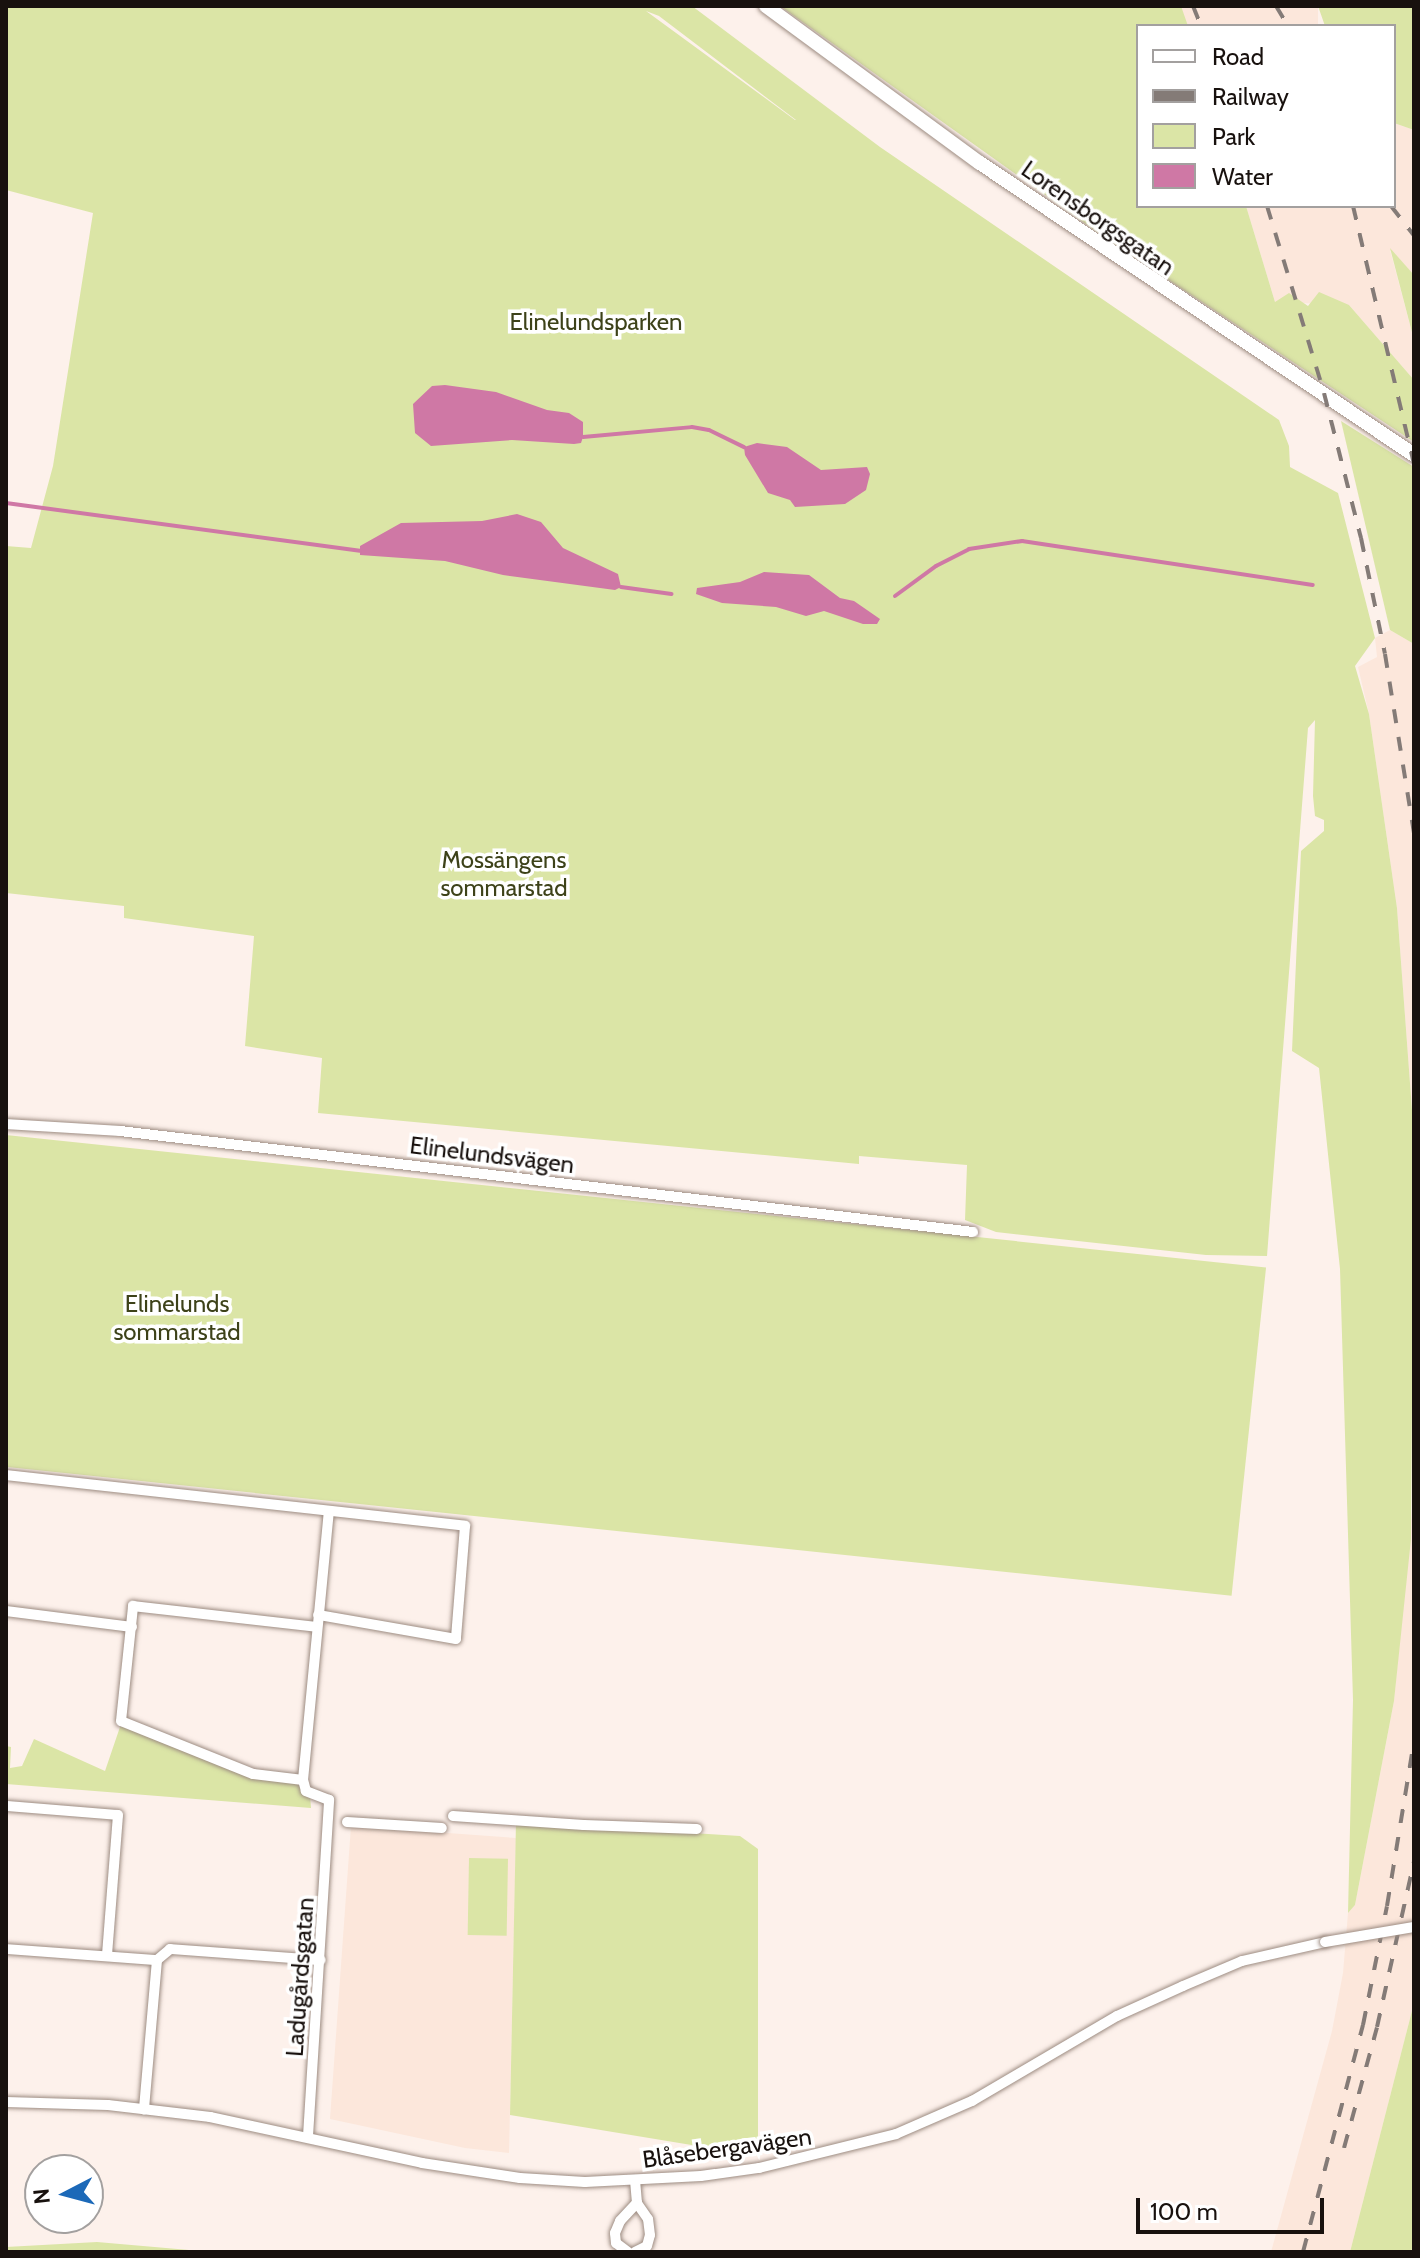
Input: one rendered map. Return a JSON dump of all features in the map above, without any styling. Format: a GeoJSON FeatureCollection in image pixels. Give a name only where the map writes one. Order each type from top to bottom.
{"type":"FeatureCollection","features":[{"type":"Feature","properties":{"kind":"main road","name":"Lorensborgsgatan"},"geometry":{"type":"LineString","coordinates":[[766,6],[1017,189],[1414,455]]}},
{"type":"Feature","properties":{"kind":"street","name":"Elinelundsvägen"},"geometry":{"type":"LineString","coordinates":[[6,1124],[120,1131],[973,1232]]}},
{"type":"Feature","properties":{"kind":"street"},"geometry":{"type":"LineString","coordinates":[[6,1475],[465,1526],[456,1639],[318,1615]]}},
{"type":"Feature","properties":{"kind":"street"},"geometry":{"type":"LineString","coordinates":[[316,1627],[133,1606],[121,1721],[253,1774],[303,1780],[329,1511]]}},
{"type":"Feature","properties":{"kind":"street"},"geometry":{"type":"LineString","coordinates":[[6,1611],[132,1627]]}},
{"type":"Feature","properties":{"kind":"street","name":"Ladugårdsgatan"},"geometry":{"type":"LineString","coordinates":[[303,1780],[306,1791],[329,1800],[308,2136]]}},
{"type":"Feature","properties":{"kind":"street"},"geometry":{"type":"LineString","coordinates":[[6,1806],[118,1815],[107,1956]]}},
{"type":"Feature","properties":{"kind":"street"},"geometry":{"type":"LineString","coordinates":[[453,1816],[697,1829]]}},
{"type":"Feature","properties":{"kind":"street"},"geometry":{"type":"LineString","coordinates":[[347,1822],[442,1828]]}},
{"type":"Feature","properties":{"kind":"street","name":"Blåsebergavägen"},"geometry":{"type":"LineString","coordinates":[[6,2102],[144,2109],[308,2136],[467,2171],[585,2182],[635,2182],[759,2168],[896,2134],[972,2101],[1117,2016],[1242,1961],[1325,1942],[1414,1927]]}},
{"type":"Feature","properties":{"kind":"street"},"geometry":{"type":"LineString","coordinates":[[6,1949],[157,1960]]}},
{"type":"Feature","properties":{"kind":"street"},"geometry":{"type":"LineString","coordinates":[[144,2109],[157,1960],[170,1949],[321,1960]]}},
{"type":"Feature","properties":{"kind":"street"},"geometry":{"type":"LineString","coordinates":[[635,2182],[637,2203],[648,2219],[650,2235],[647,2246],[635,2252]]}},
{"type":"Feature","properties":{"kind":"street"},"geometry":{"type":"LineString","coordinates":[[628,2252],[616,2243],[615,2233],[620,2221],[637,2203]]}},
{"type":"Feature","properties":{"kind":"shaded area"},"geometry":{"type":"Polygon","coordinates":[[[1181,6],[1318,6],[1318,24],[1181,24],[1181,6]]]}},
{"type":"Feature","properties":{"kind":"shaded area"},"geometry":{"type":"Polygon","coordinates":[[[1396,124],[1414,130],[1414,275],[1390,250],[1414,340],[1414,380],[1349,305],[1275,302],[1247,208],[1396,208],[1396,124]]]}},
{"type":"Feature","properties":{"kind":"shaded area"},"geometry":{"type":"Polygon","coordinates":[[[1390,630],[1414,644],[1414,1137],[1397,908],[1369,714],[1358,667],[1377,657],[1375,638],[1390,630]]]}},
{"type":"Feature","properties":{"kind":"shaded area"},"geometry":{"type":"Polygon","coordinates":[[[1414,1488],[1414,2003],[1350,2252],[1271,2252],[1332,2031],[1343,1973],[1348,1913],[1355,1905],[1394,1701],[1414,1488]]]}},
{"type":"Feature","properties":{"kind":"shaded area"},"geometry":{"type":"Polygon","coordinates":[[[351,1826],[516,1838],[509,2153],[465,2148],[330,2119],[351,1826]]]}},
{"type":"Feature","properties":{"kind":"green space"},"geometry":{"type":"Polygon","coordinates":[[[6,6],[692,6],[880,147],[1279,420],[1289,446],[1290,467],[1338,493],[1375,638],[1355,666],[1369,714],[1397,908],[1414,1137],[1411,1539],[1394,1701],[1355,1905],[1348,1913],[1353,1700],[1340,1269],[1319,1068],[1292,1051],[1301,851],[1324,831],[1324,820],[1315,816],[1313,796],[1315,720],[1308,728],[1267,1256],[1206,1255],[996,1232],[965,1220],[967,1165],[859,1156],[859,1164],[318,1113],[322,1058],[245,1046],[254,936],[124,918],[124,906],[6,893],[6,546],[31,548],[53,466],[93,213],[6,190],[6,6]],[[646,11],[796,120],[659,16],[646,11]]]}},
{"type":"Feature","properties":{"kind":"green space"},"geometry":{"type":"Polygon","coordinates":[[[780,6],[1181,6],[1187,24],[1136,24],[1136,208],[1247,208],[1275,302],[1289,293],[1308,306],[1319,292],[1349,305],[1414,380],[1414,442],[1111,242],[780,6]]]}},
{"type":"Feature","properties":{"kind":"green space"},"geometry":{"type":"Polygon","coordinates":[[[1318,6],[1414,6],[1414,130],[1396,124],[1396,24],[1324,24],[1318,6]]]}},
{"type":"Feature","properties":{"kind":"green space"},"geometry":{"type":"Polygon","coordinates":[[[1390,248],[1414,275],[1414,340],[1390,248]]]}},
{"type":"Feature","properties":{"kind":"green space"},"geometry":{"type":"Polygon","coordinates":[[[1341,421],[1414,467],[1414,644],[1390,630],[1341,421]]]}},
{"type":"Feature","properties":{"kind":"green space","name":"Elinelunds sommarstad"},"geometry":{"type":"Polygon","coordinates":[[[6,1135],[1266,1267],[1232,1596],[6,1467],[6,1135]]]}},
{"type":"Feature","properties":{"kind":"green space"},"geometry":{"type":"Polygon","coordinates":[[[131,1723],[209,1760],[309,1783],[311,1808],[6,1784],[6,1746],[11,1747],[10,1768],[22,1766],[34,1739],[105,1771],[120,1727],[131,1723]]]}},
{"type":"Feature","properties":{"kind":"green space"},"geometry":{"type":"Polygon","coordinates":[[[516,1822],[740,1836],[758,1849],[758,2156],[510,2115],[516,1822]]]}},
{"type":"Feature","properties":{"kind":"green space"},"geometry":{"type":"Polygon","coordinates":[[[469,1858],[508,1859],[507,1936],[468,1935],[469,1858]]]}},
{"type":"Feature","properties":{"kind":"green space"},"geometry":{"type":"Polygon","coordinates":[[[1414,2003],[1414,2242],[1411,2252],[1350,2252],[1414,2003]]]}},
{"type":"Feature","properties":{"kind":"green space"},"geometry":{"type":"Polygon","coordinates":[[[97,2242],[216,2252],[6,2252],[6,2247],[97,2242]]]}},
{"type":"Feature","properties":{"kind":"water"},"geometry":{"type":"Polygon","coordinates":[[[432,386],[496,392],[547,410],[569,413],[583,422],[581,443],[512,440],[431,446],[415,433],[413,404],[432,386]]]}},
{"type":"Feature","properties":{"kind":"water"},"geometry":{"type":"Polygon","coordinates":[[[757,443],[787,447],[821,470],[867,467],[870,474],[866,490],[845,504],[795,507],[790,500],[768,493],[745,455],[744,447],[757,443]]]}},
{"type":"Feature","properties":{"kind":"water"},"geometry":{"type":"Polygon","coordinates":[[[517,514],[541,522],[563,548],[618,574],[621,587],[615,590],[503,575],[445,561],[360,555],[360,546],[401,523],[482,521],[517,514]]]}},
{"type":"Feature","properties":{"kind":"water"},"geometry":{"type":"Polygon","coordinates":[[[764,572],[809,575],[840,598],[854,601],[880,619],[877,624],[863,624],[824,611],[806,616],[776,607],[722,603],[696,594],[697,588],[740,582],[764,572]]]}},
{"type":"Feature","properties":{"kind":"waterway"},"geometry":{"type":"LineString","coordinates":[[583,437],[692,427],[709,430],[744,447]]}},
{"type":"Feature","properties":{"kind":"waterway"},"geometry":{"type":"LineString","coordinates":[[6,503],[360,551]]}},
{"type":"Feature","properties":{"kind":"waterway"},"geometry":{"type":"LineString","coordinates":[[895,596],[936,566],[969,549],[1022,541],[1313,585]]}},
{"type":"Feature","properties":{"kind":"waterway"},"geometry":{"type":"LineString","coordinates":[[621,587],[672,594]]}},
{"type":"Feature","properties":{"kind":"railway"},"geometry":{"type":"LineString","coordinates":[[1193,6],[1200,24]]}},
{"type":"Feature","properties":{"kind":"railway"},"geometry":{"type":"LineString","coordinates":[[1276,6],[1287,24]]}},
{"type":"Feature","properties":{"kind":"railway"},"geometry":{"type":"LineString","coordinates":[[1268,208],[1324,393],[1361,538],[1385,654],[1414,833]]}},
{"type":"Feature","properties":{"kind":"railway"},"geometry":{"type":"LineString","coordinates":[[1353,208],[1414,465]]}},
{"type":"Feature","properties":{"kind":"railway"},"geometry":{"type":"LineString","coordinates":[[1393,208],[1414,235]]}},
{"type":"Feature","properties":{"kind":"railway"},"geometry":{"type":"LineString","coordinates":[[1303,2252],[1363,2025],[1387,1906],[1414,1741]]}},
{"type":"Feature","properties":{"kind":"railway"},"geometry":{"type":"LineString","coordinates":[[1344,2148],[1377,2027],[1414,1861]]}},
{"type":"Feature","properties":{"kind":"park label","name":"Elinelundsparken"},"geometry":{"type":"Point","coordinates":[596,322]}},
{"type":"Feature","properties":{"kind":"park label","name":"Mossängens sommarstad"},"geometry":{"type":"Point","coordinates":[504,874]}}]}
